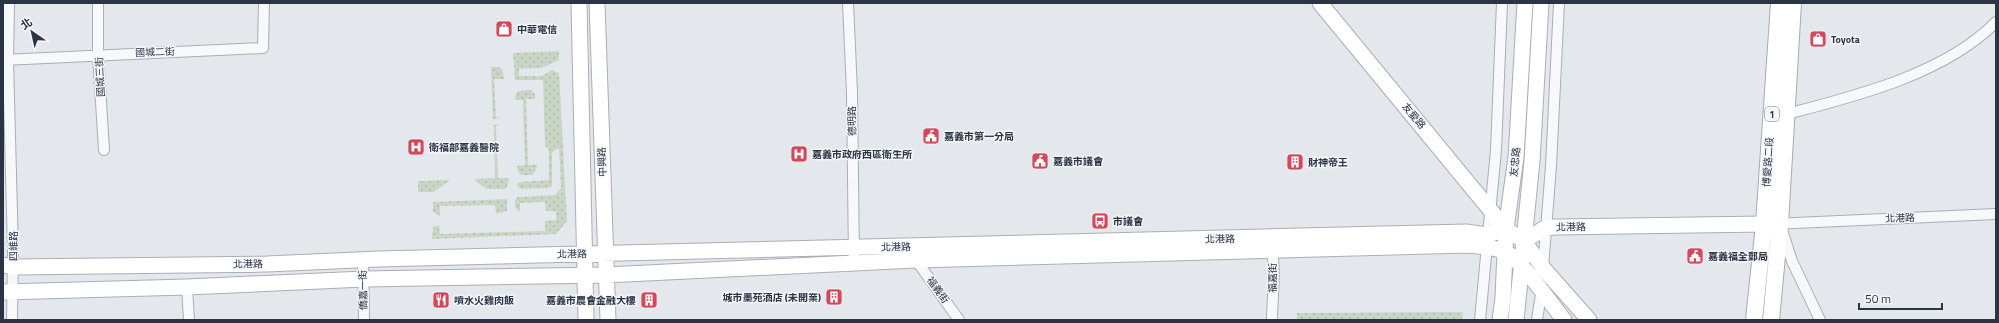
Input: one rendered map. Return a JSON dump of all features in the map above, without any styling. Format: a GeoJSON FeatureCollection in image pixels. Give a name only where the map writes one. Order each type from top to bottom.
{"type":"FeatureCollection","features":[{"type":"Feature","properties":{"kind":"main road","name":"中興路"},"geometry":{"type":"LineString","coordinates":[[579,3],[583,254],[586,320]]}},
{"type":"Feature","properties":{"kind":"main road","name":"中興路"},"geometry":{"type":"LineString","coordinates":[[598,3],[608,320]]}},
{"type":"Feature","properties":{"kind":"main road","name":"友愛路"},"geometry":{"type":"LineString","coordinates":[[1320,3],[1489,206],[1506,229]]}},
{"type":"Feature","properties":{"kind":"main road","name":"友忠路"},"geometry":{"type":"LineString","coordinates":[[1500,320],[1506,229],[1516,157],[1525,3]]}},
{"type":"Feature","properties":{"kind":"main road","name":"友忠路"},"geometry":{"type":"LineString","coordinates":[[1516,320],[1520,266],[1532,161],[1541,3]]}},
{"type":"Feature","properties":{"kind":"main road","name":"博愛路二段"},"geometry":{"type":"LineString","coordinates":[[1754,320],[1764,224],[1779,3]]}},
{"type":"Feature","properties":{"kind":"main road","name":"博愛路二段"},"geometry":{"type":"LineString","coordinates":[[1771,320],[1780,224],[1793,3]]}},
{"type":"Feature","properties":{"kind":"main road","name":"北港路"},"geometry":{"type":"LineString","coordinates":[[1524,241],[1545,228],[1764,224]]}},
{"type":"Feature","properties":{"kind":"main road","name":"北港路"},"geometry":{"type":"LineString","coordinates":[[8,266],[267,264],[583,254],[854,255],[1269,244],[1467,245],[1487,241],[1506,229]]}},
{"type":"Feature","properties":{"kind":"main road"},"geometry":{"type":"LineString","coordinates":[[1506,229],[1524,241],[1543,268],[1589,320]]}},
{"type":"Feature","properties":{"kind":"main road","name":"北港路"},"geometry":{"type":"LineString","coordinates":[[1487,241],[1505,252],[1520,266]]}},
{"type":"Feature","properties":{"kind":"main road","name":"北港路"},"geometry":{"type":"LineString","coordinates":[[8,291],[187,287],[364,279],[606,275],[854,255],[916,260],[1269,244]]}},
{"type":"Feature","properties":{"kind":"main road"},"geometry":{"type":"LineString","coordinates":[[1520,266],[1542,290],[1564,320]]}},
{"type":"Feature","properties":{"kind":"street","name":"四維路"},"geometry":{"type":"LineString","coordinates":[[9,3],[6,60],[8,291],[12,320]]}},
{"type":"Feature","properties":{"kind":"street","name":"國城三街"},"geometry":{"type":"LineString","coordinates":[[98,3],[98,54],[104,150]]}},
{"type":"Feature","properties":{"kind":"street","name":"國城二街"},"geometry":{"type":"LineString","coordinates":[[6,60],[98,54],[263,48],[264,3]]}},
{"type":"Feature","properties":{"kind":"street","name":"德明路"},"geometry":{"type":"LineString","coordinates":[[848,3],[852,92],[854,255]]}},
{"type":"Feature","properties":{"kind":"street","name":"友忠路"},"geometry":{"type":"LineString","coordinates":[[1480,320],[1489,206],[1496,150],[1502,3]]}},
{"type":"Feature","properties":{"kind":"street"},"geometry":{"type":"LineString","coordinates":[[1537,320],[1542,290],[1545,228],[1551,166],[1559,3]]}},
{"type":"Feature","properties":{"kind":"street"},"geometry":{"type":"LineString","coordinates":[[1787,114],[1847,98],[1929,69],[1981,37],[1996,22]]}},
{"type":"Feature","properties":{"kind":"street","name":"北港路"},"geometry":{"type":"LineString","coordinates":[[1764,224],[1996,214]]}},
{"type":"Feature","properties":{"kind":"street"},"geometry":{"type":"LineString","coordinates":[[1780,224],[1792,261],[1820,320]]}},
{"type":"Feature","properties":{"kind":"street","name":"福嘉街"},"geometry":{"type":"LineString","coordinates":[[1269,244],[1272,320]]}},
{"type":"Feature","properties":{"kind":"street","name":"僑嘉一街"},"geometry":{"type":"LineString","coordinates":[[363,260],[364,320]]}},
{"type":"Feature","properties":{"kind":"street","name":"福義街"},"geometry":{"type":"LineString","coordinates":[[916,260],[959,320]]}},
{"type":"Feature","properties":{"kind":"street"},"geometry":{"type":"LineString","coordinates":[[187,287],[189,320]]}},
{"type":"Feature","properties":{"kind":"green space"},"geometry":{"type":"Polygon","coordinates":[[[559,51],[559,60],[541,68],[519,69],[519,76],[542,76],[552,70],[559,73],[567,221],[556,234],[432,239],[433,227],[439,225],[440,234],[545,231],[545,221],[556,220],[556,211],[546,211],[545,202],[520,203],[520,212],[515,207],[515,200],[518,197],[555,195],[561,188],[559,148],[552,152],[552,186],[548,188],[521,189],[518,187],[517,184],[520,182],[549,180],[549,150],[545,145],[543,80],[515,80],[513,53],[559,51]]]}},
{"type":"Feature","properties":{"kind":"green space"},"geometry":{"type":"Polygon","coordinates":[[[491,67],[500,67],[503,72],[504,79],[494,79],[496,117],[499,118],[493,119],[491,67]]]}},
{"type":"Feature","properties":{"kind":"green space"},"geometry":{"type":"Polygon","coordinates":[[[531,90],[535,94],[535,99],[526,99],[528,165],[537,165],[536,171],[532,175],[522,175],[518,172],[517,166],[525,165],[523,100],[515,100],[516,94],[519,91],[531,90]]]}},
{"type":"Feature","properties":{"kind":"green space"},"geometry":{"type":"Polygon","coordinates":[[[499,124],[496,126],[498,178],[509,178],[508,185],[505,189],[486,189],[474,179],[495,178],[494,125],[499,124]]]}},
{"type":"Feature","properties":{"kind":"green space"},"geometry":{"type":"Polygon","coordinates":[[[450,180],[434,192],[418,192],[418,181],[450,180]]]}},
{"type":"Feature","properties":{"kind":"green space"},"geometry":{"type":"Polygon","coordinates":[[[507,199],[507,211],[496,214],[495,205],[440,206],[440,216],[433,212],[433,202],[507,199]]]}},
{"type":"Feature","properties":{"kind":"green space"},"geometry":{"type":"Polygon","coordinates":[[[1463,312],[1462,320],[1297,320],[1297,313],[1463,312]]]}},
{"type":"Feature","properties":{"kind":"place","name":"中華電信"},"geometry":{"type":"Point","coordinates":[504,29]}},
{"type":"Feature","properties":{"kind":"place","name":"Toyota"},"geometry":{"type":"Point","coordinates":[1818,39]}},
{"type":"Feature","properties":{"kind":"place","name":"嘉義市第一分局"},"geometry":{"type":"Point","coordinates":[931,136]}},
{"type":"Feature","properties":{"kind":"place","name":"衛福部嘉義醫院"},"geometry":{"type":"Point","coordinates":[416,147]}},
{"type":"Feature","properties":{"kind":"place","name":"嘉義市政府西區衛生所"},"geometry":{"type":"Point","coordinates":[799,154]}},
{"type":"Feature","properties":{"kind":"place","name":"嘉義市議會"},"geometry":{"type":"Point","coordinates":[1040,161]}},
{"type":"Feature","properties":{"kind":"place","name":"財神帝王"},"geometry":{"type":"Point","coordinates":[1295,162]}},
{"type":"Feature","properties":{"kind":"place","name":"市議會"},"geometry":{"type":"Point","coordinates":[1100,221]}},
{"type":"Feature","properties":{"kind":"place","name":"嘉義福全郵局"},"geometry":{"type":"Point","coordinates":[1695,256]}},
{"type":"Feature","properties":{"kind":"place","name":"城市墨苑酒店 (未開業)"},"geometry":{"type":"Point","coordinates":[834,297]}},
{"type":"Feature","properties":{"kind":"place","name":"噴水火雞肉飯"},"geometry":{"type":"Point","coordinates":[441,300]}},
{"type":"Feature","properties":{"kind":"place","name":"嘉義市農會金融大樓"},"geometry":{"type":"Point","coordinates":[649,300]}}]}
